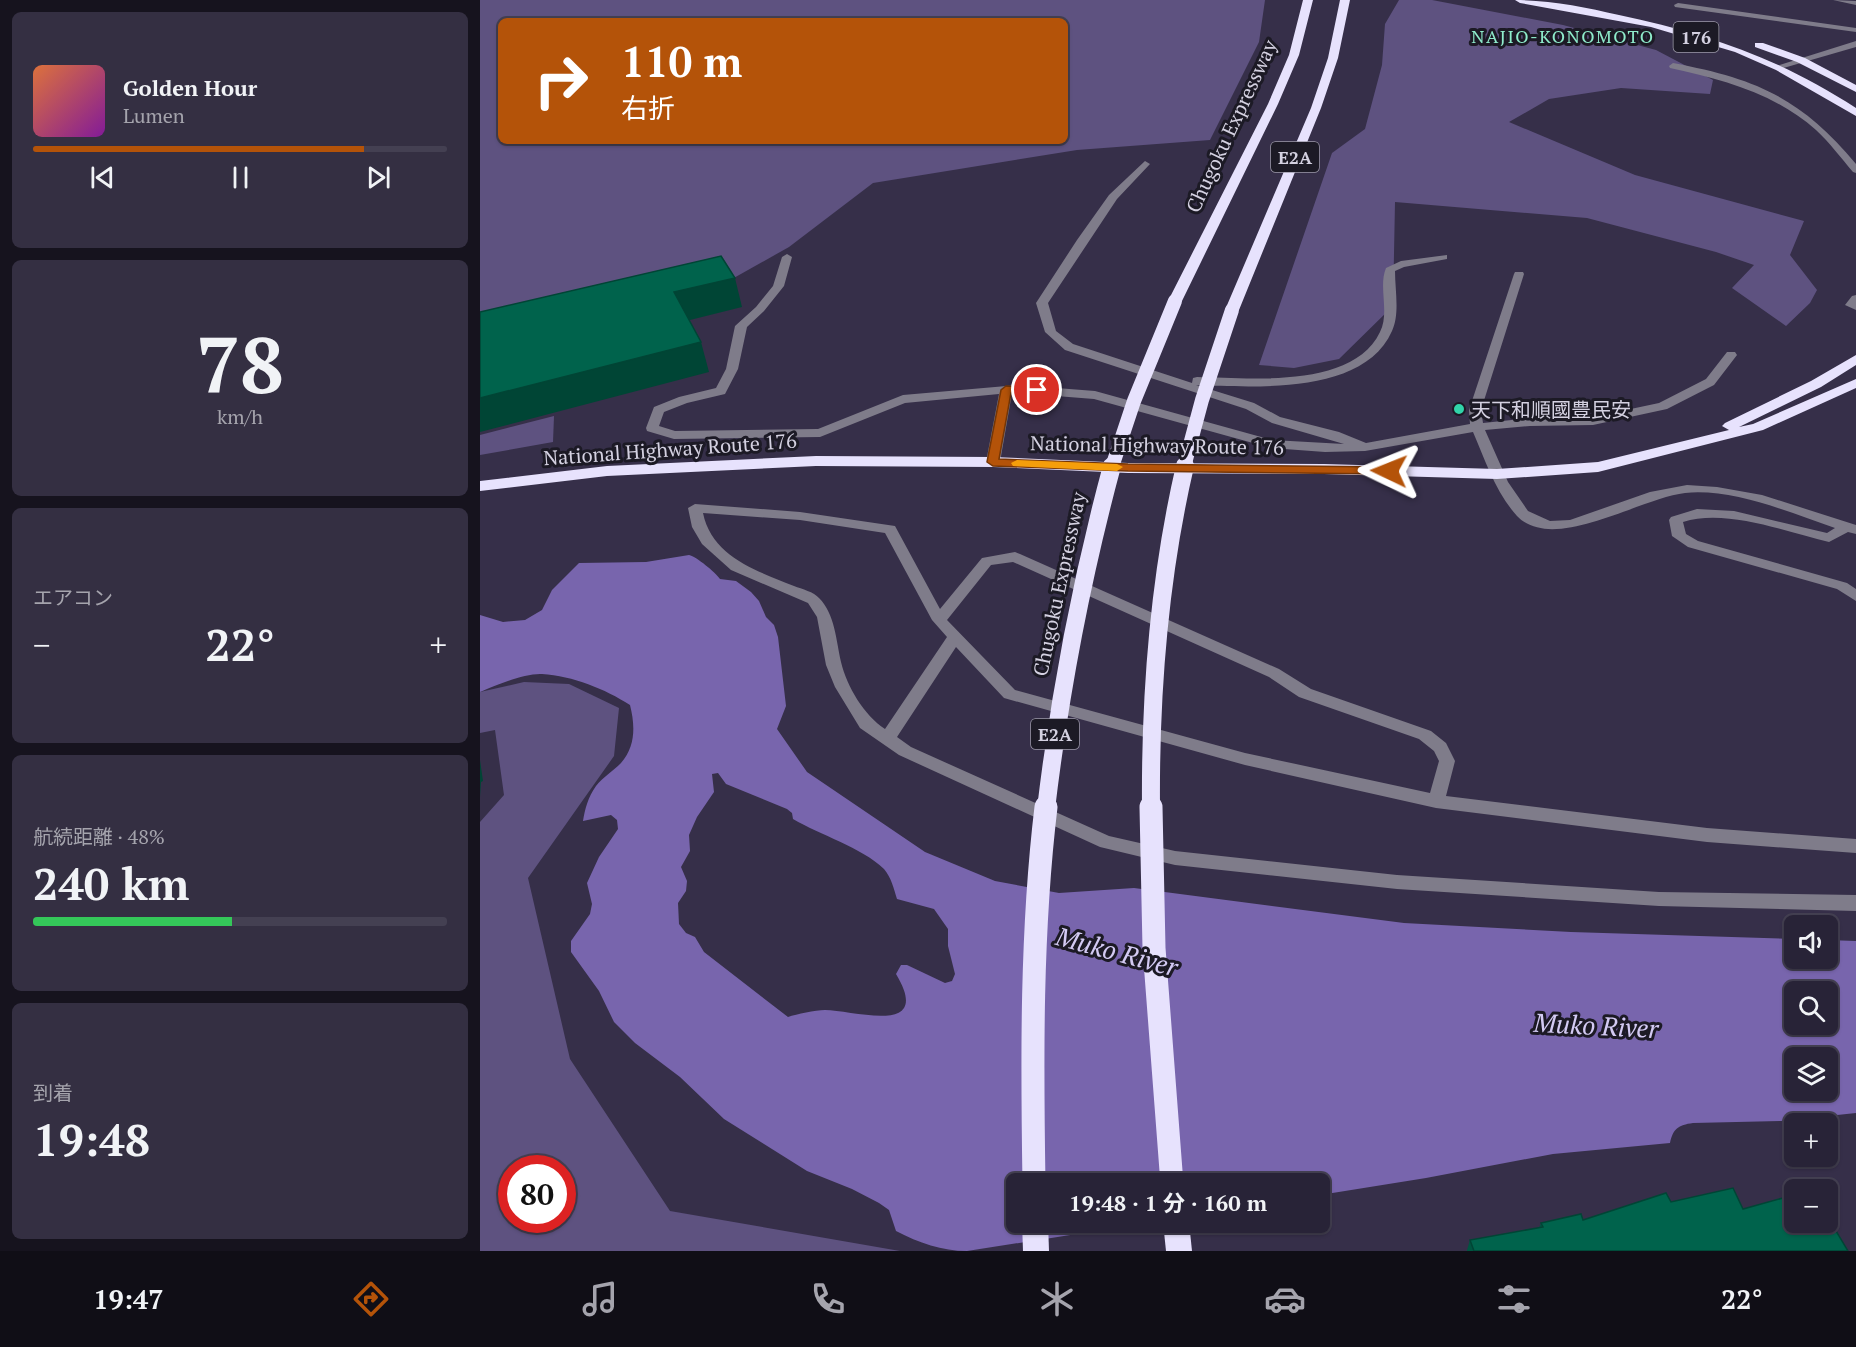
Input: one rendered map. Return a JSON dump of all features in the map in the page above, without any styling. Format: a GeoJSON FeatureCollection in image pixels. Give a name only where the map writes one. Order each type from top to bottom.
{"type":"FeatureCollection","features":[{"type":"Feature","properties":{"kind":"highway","name":"Chugoku Expressway"},"geometry":{"type":"LineString","coordinates":[[1034,1173],[1031,1084],[1037,904],[1050,762],[1071,634],[1090,543],[1113,460],[1142,380],[1175,301],[1294,55],[1308,0]]}},
{"type":"Feature","properties":{"kind":"highway","name":"E2A"},"geometry":{"type":"LineString","coordinates":[[1171,1173],[1164,1102],[1154,924],[1150,778],[1156,654],[1167,553],[1187,457],[1209,373],[1232,310],[1316,108],[1334,58],[1346,0]]}},
{"type":"Feature","properties":{"kind":"highway","name":"176"},"geometry":{"type":"LineString","coordinates":[[1520,0],[1606,15],[1714,42],[1780,66],[1856,113]]}},
{"type":"Feature","properties":{"kind":"highway","name":"176"},"geometry":{"type":"LineString","coordinates":[[1570,0],[1687,24],[1731,36]]}},
{"type":"Feature","properties":{"kind":"highway"},"geometry":{"type":"LineString","coordinates":[[1752,43],[1801,60],[1856,89]]}},
{"type":"Feature","properties":{"kind":"highway","name":"National Highway Route 176"},"geometry":{"type":"LineString","coordinates":[[1688,446],[1816,384],[1856,359]]}},
{"type":"Feature","properties":{"kind":"highway","name":"National Highway Route 176"},"geometry":{"type":"LineString","coordinates":[[480,486],[607,471],[816,461],[993,462],[1128,468],[1324,469],[1497,474],[1598,467],[1758,427],[1856,383]]}},
{"type":"Feature","properties":{"kind":"highway"},"geometry":{"type":"LineString","coordinates":[[1035,1233],[1036,1251]]}},
{"type":"Feature","properties":{"kind":"highway"},"geometry":{"type":"LineString","coordinates":[[1177,1233],[1179,1251]]}},
{"type":"Feature","properties":{"kind":"street"},"geometry":{"type":"LineString","coordinates":[[1837,0],[1856,3]]}},
{"type":"Feature","properties":{"kind":"street"},"geometry":{"type":"LineString","coordinates":[[1677,5],[1856,30]]}},
{"type":"Feature","properties":{"kind":"street"},"geometry":{"type":"LineString","coordinates":[[1780,66],[1856,44]]}},
{"type":"Feature","properties":{"kind":"street"},"geometry":{"type":"LineString","coordinates":[[1673,66],[1714,73],[1754,86],[1819,128],[1856,170]]}},
{"type":"Feature","properties":{"kind":"street"},"geometry":{"type":"LineString","coordinates":[[1145,164],[1107,206],[1082,240],[1042,303],[1051,332],[1069,347],[1250,406],[1276,420],[1334,435],[1365,447]]}},
{"type":"Feature","properties":{"kind":"street"},"geometry":{"type":"LineString","coordinates":[[786,257],[777,286],[760,309],[741,326],[732,369],[721,391],[683,400],[658,410],[652,428],[674,435],[820,433],[903,399],[1018,388],[1095,395],[1271,444],[1325,448],[1365,447],[1477,427],[1530,422],[1593,421],[1664,406],[1710,381],[1731,356]]}},
{"type":"Feature","properties":{"kind":"street"},"geometry":{"type":"LineString","coordinates":[[1172,381],[1292,381],[1331,374],[1357,363],[1377,349],[1388,329],[1390,270],[1401,264],[1443,257]]}},
{"type":"Feature","properties":{"kind":"street"},"geometry":{"type":"LineString","coordinates":[[1519,274],[1475,410],[1477,427],[1497,474],[1523,514],[1548,526],[1572,524],[1655,495],[1687,489],[1717,491],[1762,499],[1851,529]]}},
{"type":"Feature","properties":{"kind":"street"},"geometry":{"type":"LineString","coordinates":[[1856,298],[1851,305],[1856,307]]}},
{"type":"Feature","properties":{"kind":"street"},"geometry":{"type":"LineString","coordinates":[[993,462],[1006,390]]}},
{"type":"Feature","properties":{"kind":"street"},"geometry":{"type":"LineString","coordinates":[[1856,846],[1707,835],[1436,801],[1245,759],[1010,694],[939,620],[890,529],[800,516],[695,508],[699,527],[707,541],[736,567],[813,600],[824,617],[834,665],[843,687],[866,724],[905,751],[1106,842],[1175,858],[1409,883],[1659,899],[1856,903]]}},
{"type":"Feature","properties":{"kind":"street"},"geometry":{"type":"LineString","coordinates":[[1851,529],[1829,538],[1734,515],[1697,513],[1676,520],[1679,537],[1693,544],[1842,586],[1856,596]]}},
{"type":"Feature","properties":{"kind":"street"},"geometry":{"type":"LineString","coordinates":[[939,620],[987,561],[1015,557],[1274,673],[1305,693],[1425,735],[1440,747],[1447,761],[1436,801]]}},
{"type":"Feature","properties":{"kind":"street"},"geometry":{"type":"LineString","coordinates":[[887,739],[955,637]]}},
{"type":"Feature","properties":{"kind":"shaded area"},"geometry":{"type":"Polygon","coordinates":[[[480,0],[1265,0],[1259,42],[1210,140],[1077,150],[873,183],[789,247],[732,279],[480,332],[480,0]]]}},
{"type":"Feature","properties":{"kind":"shaded area"},"geometry":{"type":"Polygon","coordinates":[[[1399,0],[1432,0],[1563,25],[1656,50],[1713,80],[1710,94],[1621,88],[1549,99],[1509,122],[1635,175],[1804,221],[1790,255],[1817,290],[1810,303],[1786,326],[1732,288],[1754,265],[1716,252],[1587,218],[1395,202],[1393,306],[1339,359],[1294,368],[1259,365],[1332,153],[1365,129],[1382,65],[1385,24],[1399,0]]]}},
{"type":"Feature","properties":{"kind":"shaded area"},"geometry":{"type":"Polygon","coordinates":[[[554,416],[553,442],[480,455],[480,435],[554,416]]]}},
{"type":"Feature","properties":{"kind":"shaded area"},"geometry":{"type":"Polygon","coordinates":[[[524,682],[569,684],[619,708],[614,756],[528,878],[570,1059],[670,1211],[900,1251],[480,1251],[480,822],[504,795],[495,730],[480,733],[480,692],[524,682]]]}},
{"type":"Feature","properties":{"kind":"water","name":"Muko River"},"geometry":{"type":"Polygon","coordinates":[[[689,555],[706,565],[720,579],[736,581],[751,592],[759,601],[766,617],[774,625],[778,637],[786,706],[777,729],[807,772],[925,852],[995,881],[1059,893],[1134,888],[1404,923],[1571,932],[1784,939],[1784,969],[1838,969],[1838,940],[1856,941],[1856,1113],[1838,1115],[1838,1113],[1784,1113],[1784,1121],[1693,1123],[1677,1128],[1670,1143],[1553,1154],[1330,1193],[1330,1173],[1006,1173],[1006,1233],[1083,1233],[967,1251],[922,1243],[896,1231],[889,1210],[879,1203],[852,1189],[807,1171],[724,1119],[680,1077],[635,1043],[614,1022],[599,991],[571,952],[571,941],[590,914],[592,904],[587,883],[599,857],[618,829],[617,820],[611,815],[583,821],[585,812],[596,786],[621,763],[629,750],[633,735],[630,705],[588,684],[554,675],[535,674],[519,677],[480,692],[480,615],[503,622],[525,620],[542,610],[552,590],[579,563],[646,562],[689,555]],[[718,773],[712,774],[714,792],[697,817],[689,835],[690,851],[681,867],[687,881],[686,891],[678,903],[679,924],[686,933],[695,937],[704,952],[788,1017],[825,1010],[885,1016],[898,1013],[905,1006],[905,994],[896,974],[901,965],[907,965],[945,983],[952,981],[955,974],[948,946],[948,929],[934,909],[897,899],[889,876],[884,869],[864,854],[793,819],[792,813],[787,809],[726,784],[718,773]]]}},
{"type":"Feature","properties":{"kind":"building"},"geometry":{"type":"Polygon","coordinates":[[[721,256],[735,278],[674,292],[701,342],[480,398],[480,312],[721,256]]]}},
{"type":"Feature","properties":{"kind":"building"},"geometry":{"type":"Polygon","coordinates":[[[1733,1188],[1743,1209],[1784,1198],[1784,1233],[1837,1233],[1848,1251],[1474,1251],[1470,1240],[1543,1227],[1541,1223],[1581,1214],[1583,1220],[1666,1193],[1671,1202],[1733,1188]]]}},
{"type":"Feature","properties":{"kind":"slow traffic"},"geometry":{"type":"LineString","coordinates":[[1017,463],[1117,467]]}},
{"type":"Feature","properties":{"kind":"place","name":"天下和順國豊民安"},"geometry":{"type":"Point","coordinates":[1459,409]}},
{"type":"Feature","properties":{"kind":"district","name":"NAJIO-KONOMOTO"},"geometry":{"type":"Point","coordinates":[1563,36]}},
{"type":"Feature","properties":{"kind":"route"},"geometry":{"type":"LineString","coordinates":[[1037,390],[1018,388],[1006,390],[993,462],[1128,468],[1389,471]]}}]}
